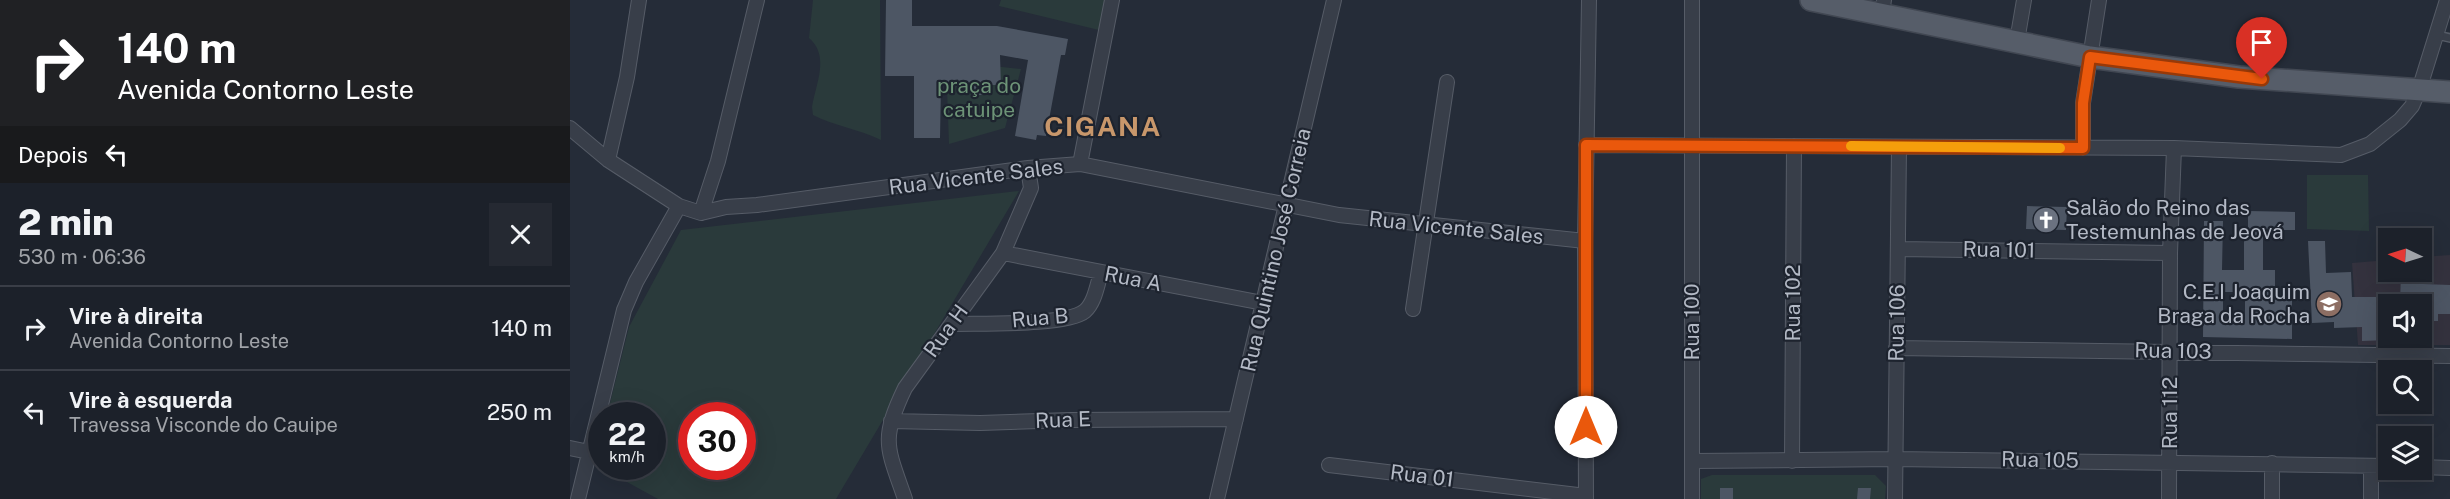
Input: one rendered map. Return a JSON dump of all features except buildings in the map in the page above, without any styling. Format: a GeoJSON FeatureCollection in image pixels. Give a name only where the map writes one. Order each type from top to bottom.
{"type":"FeatureCollection","features":[{"type":"Feature","properties":{"kind":"main road"},"geometry":{"type":"LineString","coordinates":[[1812,0],[1883,6],[2017,41],[2090,57],[2239,77],[2450,92]]}},
{"type":"Feature","properties":{"kind":"street"},"geometry":{"type":"LineString","coordinates":[[608,160],[627,77],[639,0]]}},
{"type":"Feature","properties":{"kind":"street"},"geometry":{"type":"LineString","coordinates":[[701,213],[718,161],[757,0]]}},
{"type":"Feature","properties":{"kind":"street"},"geometry":{"type":"LineString","coordinates":[[1080,164],[1113,0]]}},
{"type":"Feature","properties":{"kind":"street","name":"Rua Quintino José Correia"},"geometry":{"type":"LineString","coordinates":[[1217,499],[1288,207],[1334,0]]}},
{"type":"Feature","properties":{"kind":"street"},"geometry":{"type":"LineString","coordinates":[[1586,498],[1585,242],[1588,0]]}},
{"type":"Feature","properties":{"kind":"street","name":"Rua 100"},"geometry":{"type":"LineString","coordinates":[[1692,0],[1692,499]]}},
{"type":"Feature","properties":{"kind":"street"},"geometry":{"type":"LineString","coordinates":[[2017,41],[2024,0]]}},
{"type":"Feature","properties":{"kind":"street"},"geometry":{"type":"LineString","coordinates":[[2083,148],[2083,103],[2099,0]]}},
{"type":"Feature","properties":{"kind":"street"},"geometry":{"type":"LineString","coordinates":[[1586,145],[2174,148],[2341,156],[2370,144],[2386,132],[2412,106],[2443,36],[2447,0]]}},
{"type":"Feature","properties":{"kind":"street"},"geometry":{"type":"LineString","coordinates":[[1413,309],[1424,223],[1447,82]]}},
{"type":"Feature","properties":{"kind":"street","name":"Rua Vicente Sales"},"geometry":{"type":"LineString","coordinates":[[570,128],[608,160],[679,206],[701,213],[726,207],[757,205],[1028,168],[1080,164],[1288,207],[1585,242]]}},
{"type":"Feature","properties":{"kind":"street","name":"Rua 102"},"geometry":{"type":"LineString","coordinates":[[1792,461],[1794,146]]}},
{"type":"Feature","properties":{"kind":"street","name":"Rua 106"},"geometry":{"type":"LineString","coordinates":[[1895,499],[1899,147]]}},
{"type":"Feature","properties":{"kind":"street","name":"Rua 112"},"geometry":{"type":"LineString","coordinates":[[2169,499],[2170,253],[2174,148]]}},
{"type":"Feature","properties":{"kind":"street","name":"Rua H"},"geometry":{"type":"LineString","coordinates":[[905,499],[889,452],[887,437],[891,421],[905,388],[1003,253],[1030,188],[1028,168]]}},
{"type":"Feature","properties":{"kind":"street"},"geometry":{"type":"LineString","coordinates":[[601,402],[624,310],[679,206]]}},
{"type":"Feature","properties":{"kind":"street","name":"Rua 101"},"geometry":{"type":"LineString","coordinates":[[1899,249],[2170,253]]}},
{"type":"Feature","properties":{"kind":"street","name":"Rua A"},"geometry":{"type":"LineString","coordinates":[[1003,253],[1263,303]]}},
{"type":"Feature","properties":{"kind":"street","name":"Rua B"},"geometry":{"type":"LineString","coordinates":[[952,324],[1070,319],[1087,309],[1094,297],[1101,273]]}},
{"type":"Feature","properties":{"kind":"street","name":"Rua 103"},"geometry":{"type":"LineString","coordinates":[[1896,348],[2450,356]]}},
{"type":"Feature","properties":{"kind":"street","name":"Rua E"},"geometry":{"type":"LineString","coordinates":[[891,421],[980,423],[1236,419]]}},
{"type":"Feature","properties":{"kind":"street"},"geometry":{"type":"LineString","coordinates":[[570,448],[588,452]]}},
{"type":"Feature","properties":{"kind":"street"},"geometry":{"type":"LineString","coordinates":[[578,499],[588,456]]}},
{"type":"Feature","properties":{"kind":"street","name":"Rua 105"},"geometry":{"type":"LineString","coordinates":[[1693,461],[1895,459],[2378,465]]}},
{"type":"Feature","properties":{"kind":"street"},"geometry":{"type":"LineString","coordinates":[[2272,464],[2272,499]]}},
{"type":"Feature","properties":{"kind":"street","name":"Rua 01"},"geometry":{"type":"LineString","coordinates":[[1329,465],[1586,498]]}},
{"type":"Feature","properties":{"kind":"street"},"geometry":{"type":"LineString","coordinates":[[2371,465],[2371,499]]}},
{"type":"Feature","properties":{"kind":"street"},"geometry":{"type":"LineString","coordinates":[[2432,467],[2450,468]]}},
{"type":"Feature","properties":{"kind":"shaded area"},"geometry":{"type":"Polygon","coordinates":[[[2450,255],[2450,345],[2432,345],[2432,294],[2378,294],[2378,345],[2358,345],[2352,263],[2378,261],[2378,282],[2432,282],[2432,256],[2450,255]]]}},
{"type":"Feature","properties":{"kind":"green space"},"geometry":{"type":"Polygon","coordinates":[[[813,0],[880,0],[881,140],[813,115],[812,107],[820,61],[819,53],[809,38],[813,0]]]}},
{"type":"Feature","properties":{"kind":"green space"},"geometry":{"type":"Polygon","coordinates":[[[1001,0],[1105,0],[1099,30],[999,6],[1001,0]]]}},
{"type":"Feature","properties":{"kind":"green space","name":"praça do catuipe"},"geometry":{"type":"Polygon","coordinates":[[[946,61],[1021,69],[1005,128],[949,144],[946,61]]]}},
{"type":"Feature","properties":{"kind":"green space"},"geometry":{"type":"Polygon","coordinates":[[[2307,175],[2368,175],[2369,231],[2307,229],[2307,175]]]}},
{"type":"Feature","properties":{"kind":"green space"},"geometry":{"type":"Polygon","coordinates":[[[1019,191],[836,499],[658,499],[623,480],[666,480],[666,402],[610,402],[629,327],[681,230],[1019,191]]]}},
{"type":"Feature","properties":{"kind":"green space"},"geometry":{"type":"Polygon","coordinates":[[[1712,475],[1875,475],[1886,486],[1885,499],[1701,499],[1701,479],[1712,475]]]}},
{"type":"Feature","properties":{"kind":"slow traffic"},"geometry":{"type":"LineString","coordinates":[[1851,146],[2060,148]]}},
{"type":"Feature","properties":{"kind":"place","name":"Salão do Reino das Testemunhas de Jeová"},"geometry":{"type":"Point","coordinates":[2046,220]}},
{"type":"Feature","properties":{"kind":"place","name":"C.E.I Joaquim Braga da Rocha"},"geometry":{"type":"Point","coordinates":[2329,304]}},
{"type":"Feature","properties":{"kind":"district","name":"CIGANA"},"geometry":{"type":"Point","coordinates":[1103,127]}},
{"type":"Feature","properties":{"kind":"route"},"geometry":{"type":"LineString","coordinates":[[1586,427],[1586,145],[2083,148],[2083,103],[2090,57],[2262,79]]}}]}
